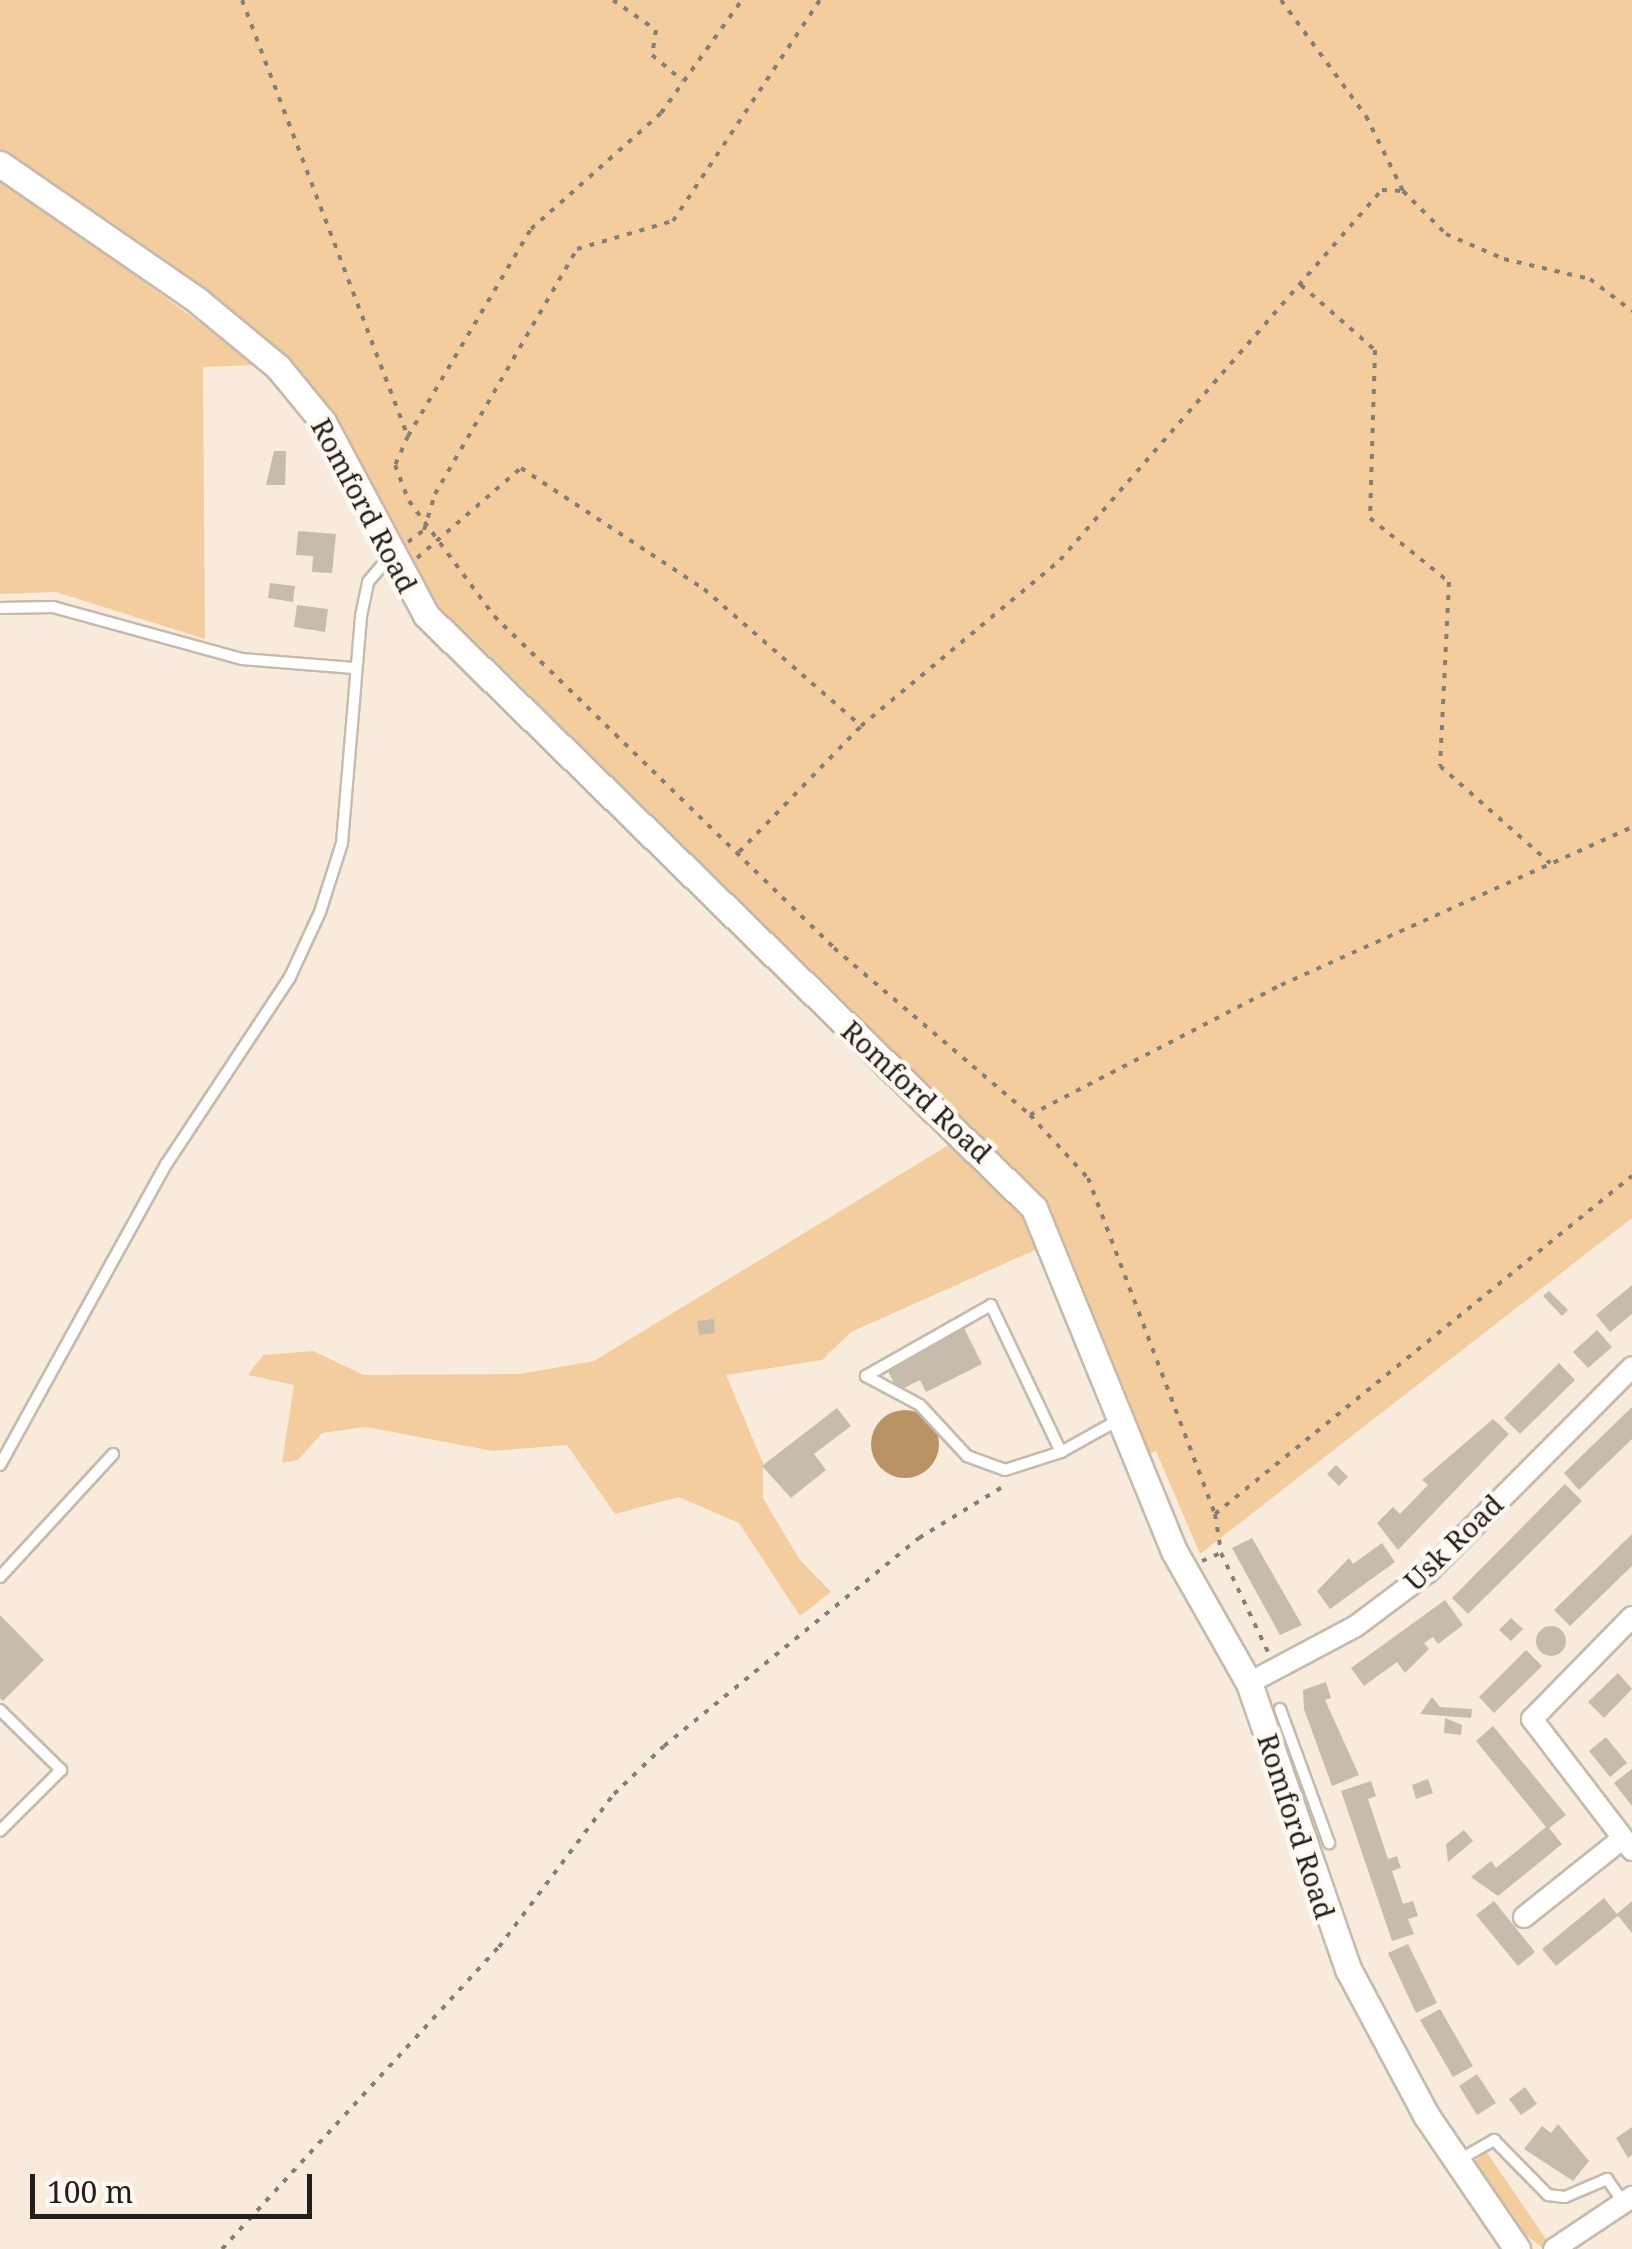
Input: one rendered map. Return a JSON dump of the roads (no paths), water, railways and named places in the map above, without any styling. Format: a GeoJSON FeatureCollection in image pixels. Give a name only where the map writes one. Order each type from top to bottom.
{"type":"FeatureCollection","features":[{"type":"Feature","properties":{"kind":"street","name":"Romford Road"},"geometry":{"type":"LineString","coordinates":[[0,164],[142,259],[278,367],[324,422],[388,557],[448,640],[1008,1176],[1053,1242],[1174,1550],[1284,1750],[1348,1969],[1455,2162],[1517,2249]]}},
{"type":"Feature","properties":{"kind":"street","name":"Usk Road"},"geometry":{"type":"LineString","coordinates":[[1248,1684],[1356,1626],[1428,1572],[1632,1367]]}},
{"type":"Feature","properties":{"kind":"street"},"geometry":{"type":"LineString","coordinates":[[1524,1917],[1627,1845],[1532,1720],[1632,1617]]}},
{"type":"Feature","properties":{"kind":"street"},"geometry":{"type":"LineString","coordinates":[[1554,2249],[1629,2202]]}},
{"type":"Feature","properties":{"kind":"lane"},"geometry":{"type":"LineString","coordinates":[[0,1464],[168,1163],[290,978],[320,912],[342,843],[354,668],[368,582],[388,557]]}},
{"type":"Feature","properties":{"kind":"lane"},"geometry":{"type":"LineString","coordinates":[[0,608],[54,607],[242,659],[354,668]]}},
{"type":"Feature","properties":{"kind":"lane"},"geometry":{"type":"LineString","coordinates":[[1061,1452],[991,1305],[866,1376],[920,1405],[967,1456],[1004,1470],[1061,1452],[1121,1418]]}},
{"type":"Feature","properties":{"kind":"lane"},"geometry":{"type":"LineString","coordinates":[[0,1577],[113,1454]]}},
{"type":"Feature","properties":{"kind":"lane"},"geometry":{"type":"LineString","coordinates":[[1280,1709],[1284,1750]]}},
{"type":"Feature","properties":{"kind":"lane"},"geometry":{"type":"LineString","coordinates":[[0,1710],[62,1770],[0,1831]]}},
{"type":"Feature","properties":{"kind":"lane"},"geometry":{"type":"LineString","coordinates":[[1303,1806],[1329,1843]]}},
{"type":"Feature","properties":{"kind":"lane"},"geometry":{"type":"LineString","coordinates":[[1455,2162],[1494,2140],[1548,2196],[1575,2194],[1607,2180],[1629,2202]]}}]}
